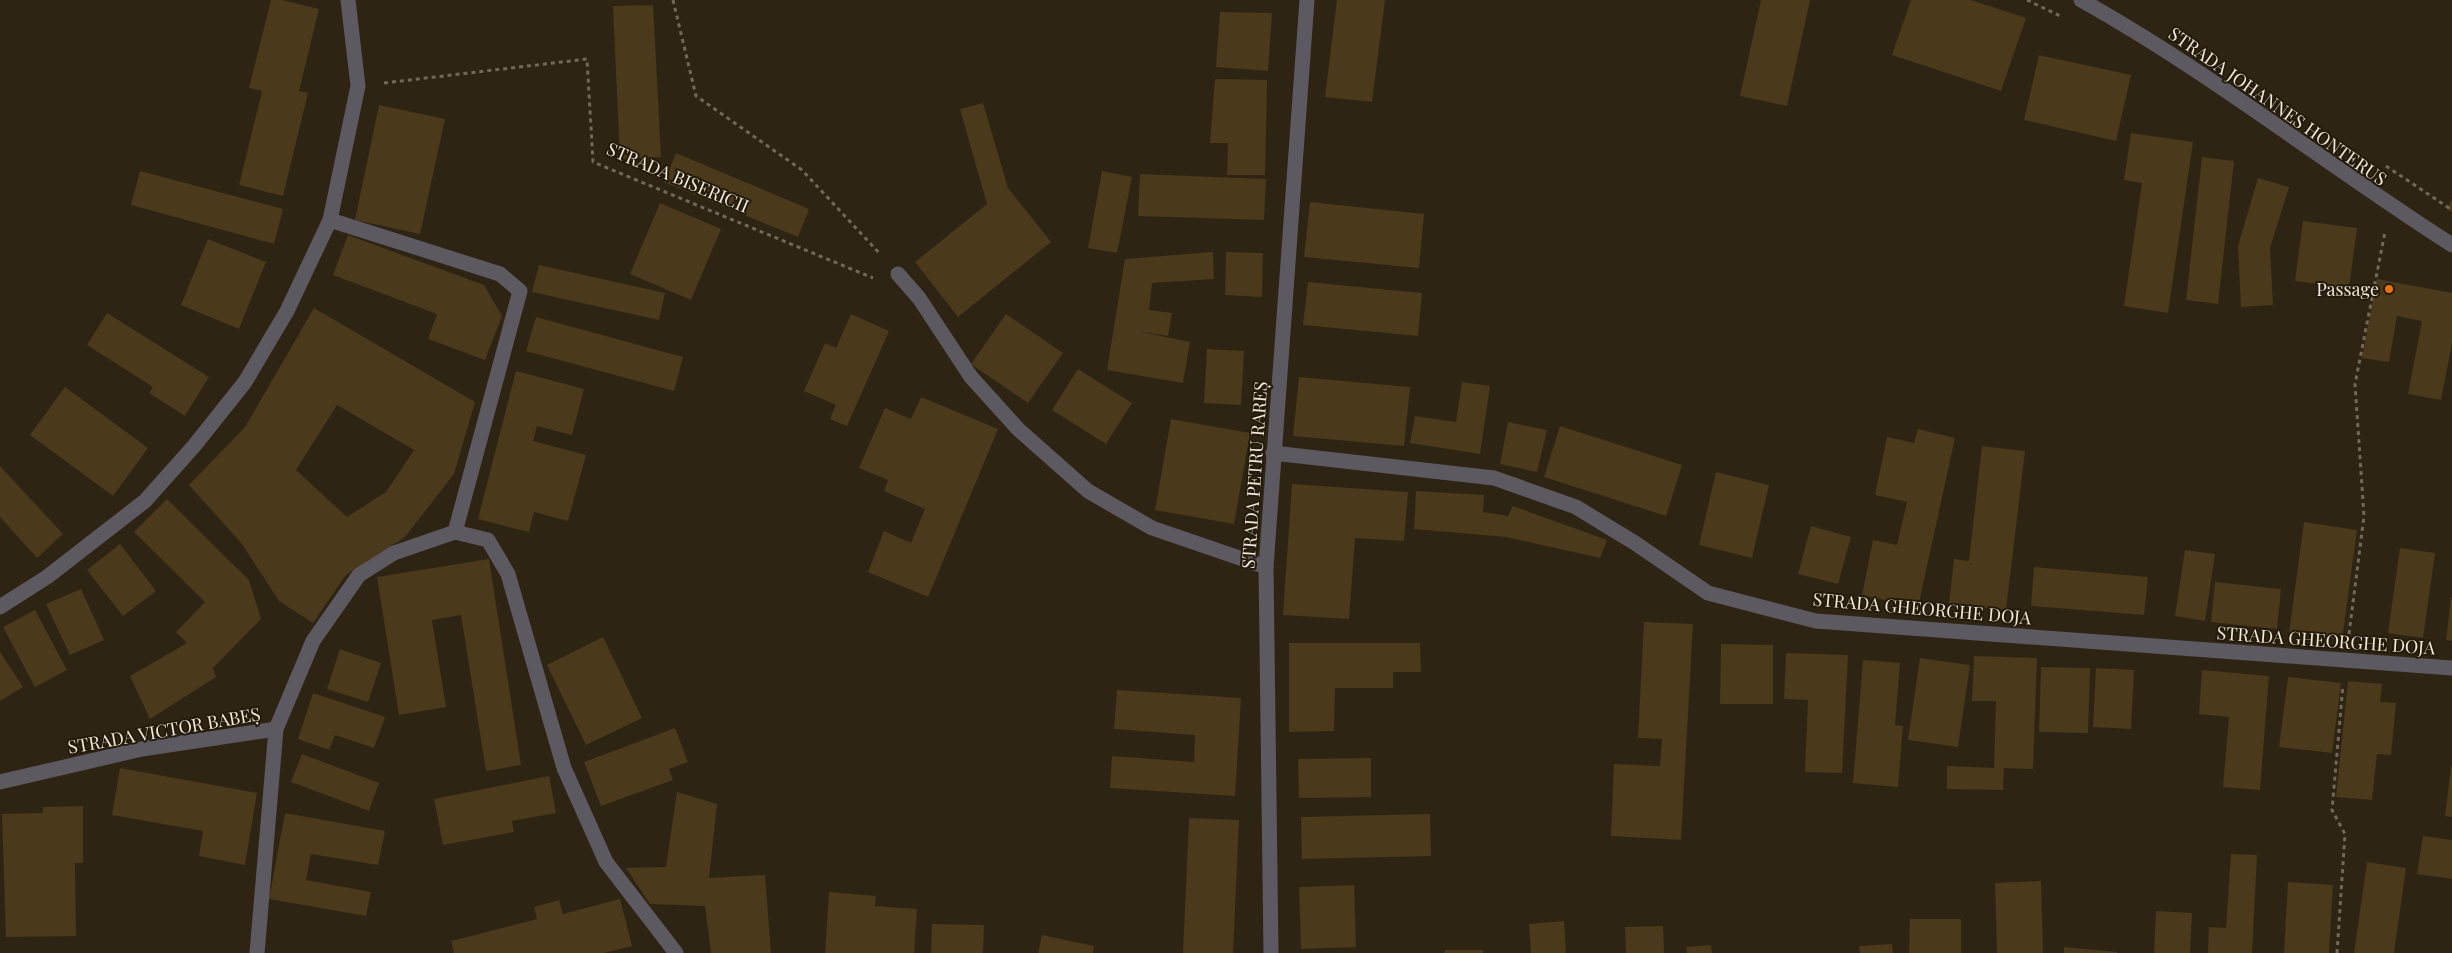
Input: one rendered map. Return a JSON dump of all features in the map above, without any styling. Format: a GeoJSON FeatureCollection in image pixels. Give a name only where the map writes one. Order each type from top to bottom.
{"type":"FeatureCollection","features":[{"type":"Feature","properties":{"kind":"street"},"geometry":{"type":"LineString","coordinates":[[0,607],[46,577],[145,501],[194,446],[245,382],[286,311],[330,220],[358,86],[348,0]]}},
{"type":"Feature","properties":{"kind":"street","name":"STRADA PETRU RAREȘ"},"geometry":{"type":"LineString","coordinates":[[1271,953],[1266,566],[1307,0]]}},
{"type":"Feature","properties":{"kind":"street","name":"STRADA JOHANNES HONTERUS"},"geometry":{"type":"LineString","coordinates":[[2081,0],[2136,31],[2391,206],[2452,245]]}},
{"type":"Feature","properties":{"kind":"street"},"geometry":{"type":"LineString","coordinates":[[330,220],[500,274],[520,291],[455,532]]}},
{"type":"Feature","properties":{"kind":"street"},"geometry":{"type":"LineString","coordinates":[[898,274],[919,298],[972,378],[1018,429],[1088,491],[1152,528],[1266,566]]}},
{"type":"Feature","properties":{"kind":"street","name":"STRADA GHEORGHE DOJA"},"geometry":{"type":"LineString","coordinates":[[1273,452],[1494,478],[1576,507],[1635,543],[1708,593],[1816,620],[2452,668]]}},
{"type":"Feature","properties":{"kind":"street"},"geometry":{"type":"LineString","coordinates":[[257,953],[276,729],[314,641],[359,575],[394,553],[455,532],[488,540],[508,574],[564,768],[606,862],[676,953]]}},
{"type":"Feature","properties":{"kind":"street","name":"STRADA VICTOR BABEȘ"},"geometry":{"type":"LineString","coordinates":[[0,782],[142,749],[276,729]]}},
{"type":"Feature","properties":{"kind":"path"},"geometry":{"type":"LineString","coordinates":[[673,0],[696,96],[802,170],[898,274]]}},
{"type":"Feature","properties":{"kind":"path","name":"STRADA BISERICII"},"geometry":{"type":"LineString","coordinates":[[358,86],[587,59],[593,162],[874,279]]}},
{"type":"Feature","properties":{"kind":"path"},"geometry":{"type":"LineString","coordinates":[[2337,953],[2345,834],[2332,810],[2346,660],[2364,516],[2355,384],[2391,206]]}},
{"type":"Feature","properties":{"kind":"building"},"geometry":{"type":"Polygon","coordinates":[[[271,0],[282,0],[319,9],[299,91],[308,93],[283,196],[239,185],[262,91],[249,88],[271,0]]]}},
{"type":"Feature","properties":{"kind":"building"},"geometry":{"type":"Polygon","coordinates":[[[1337,0],[1385,0],[1372,102],[1325,97],[1337,0]]]}},
{"type":"Feature","properties":{"kind":"building"},"geometry":{"type":"Polygon","coordinates":[[[1761,0],[1810,0],[1787,106],[1740,96],[1761,0]]]}},
{"type":"Feature","properties":{"kind":"building"},"geometry":{"type":"Polygon","coordinates":[[[1911,0],[1971,0],[2026,18],[2001,91],[1892,55],[1911,0]]]}},
{"type":"Feature","properties":{"kind":"building"},"geometry":{"type":"Polygon","coordinates":[[[653,5],[661,157],[620,159],[613,6],[653,5]]]}},
{"type":"Feature","properties":{"kind":"building"},"geometry":{"type":"Polygon","coordinates":[[[1220,12],[1272,13],[1268,71],[1216,67],[1220,12]]]}},
{"type":"Feature","properties":{"kind":"building"},"geometry":{"type":"Polygon","coordinates":[[[2039,55],[2131,75],[2116,141],[2024,120],[2039,55]]]}},
{"type":"Feature","properties":{"kind":"building"},"geometry":{"type":"Polygon","coordinates":[[[1215,79],[1267,80],[1265,175],[1227,175],[1228,143],[1210,143],[1215,79]]]}},
{"type":"Feature","properties":{"kind":"building"},"geometry":{"type":"Polygon","coordinates":[[[983,103],[1008,188],[1051,242],[958,317],[915,262],[987,204],[960,109],[983,103]]]}},
{"type":"Feature","properties":{"kind":"building"},"geometry":{"type":"Polygon","coordinates":[[[379,105],[445,119],[420,234],[355,220],[379,105]]]}},
{"type":"Feature","properties":{"kind":"building"},"geometry":{"type":"Polygon","coordinates":[[[2131,133],[2193,142],[2168,313],[2124,306],[2142,183],[2124,180],[2131,133]]]}},
{"type":"Feature","properties":{"kind":"building"},"geometry":{"type":"Polygon","coordinates":[[[676,153],[809,209],[798,237],[664,182],[676,153]]]}},
{"type":"Feature","properties":{"kind":"building"},"geometry":{"type":"Polygon","coordinates":[[[2202,157],[2234,161],[2218,304],[2186,300],[2202,157]]]}},
{"type":"Feature","properties":{"kind":"building"},"geometry":{"type":"Polygon","coordinates":[[[140,171],[283,209],[274,244],[131,205],[140,171]]]}},
{"type":"Feature","properties":{"kind":"building"},"geometry":{"type":"Polygon","coordinates":[[[1102,171],[1132,177],[1117,253],[1088,248],[1102,171]]]}},
{"type":"Feature","properties":{"kind":"building"},"geometry":{"type":"Polygon","coordinates":[[[1140,174],[1266,179],[1264,220],[1138,216],[1140,174]]]}},
{"type":"Feature","properties":{"kind":"building"},"geometry":{"type":"Polygon","coordinates":[[[2258,178],[2289,187],[2270,248],[2273,305],[2241,307],[2238,246],[2258,178]]]}},
{"type":"Feature","properties":{"kind":"building"},"geometry":{"type":"Polygon","coordinates":[[[2452,199],[2452,212],[2447,209],[2452,199]]]}},
{"type":"Feature","properties":{"kind":"building"},"geometry":{"type":"Polygon","coordinates":[[[1310,202],[1424,214],[1419,268],[1304,257],[1310,202]]]}},
{"type":"Feature","properties":{"kind":"building"},"geometry":{"type":"Polygon","coordinates":[[[660,203],[721,229],[691,300],[630,274],[660,203]]]}},
{"type":"Feature","properties":{"kind":"building"},"geometry":{"type":"Polygon","coordinates":[[[2303,221],[2357,228],[2349,288],[2295,281],[2303,221]]]}},
{"type":"Feature","properties":{"kind":"building"},"geometry":{"type":"Polygon","coordinates":[[[348,235],[484,285],[502,316],[485,360],[428,339],[437,314],[333,275],[348,235]]]}},
{"type":"Feature","properties":{"kind":"building"},"geometry":{"type":"Polygon","coordinates":[[[208,239],[266,262],[239,329],[181,305],[208,239]]]}},
{"type":"Feature","properties":{"kind":"building"},"geometry":{"type":"Polygon","coordinates":[[[1213,252],[1214,279],[1152,283],[1149,310],[1172,313],[1168,336],[1137,331],[1190,342],[1183,383],[1107,370],[1125,259],[1213,252]]]}},
{"type":"Feature","properties":{"kind":"building"},"geometry":{"type":"Polygon","coordinates":[[[1226,252],[1263,253],[1262,297],[1225,295],[1226,252]]]}},
{"type":"Feature","properties":{"kind":"building"},"geometry":{"type":"Polygon","coordinates":[[[539,265],[665,293],[659,320],[532,292],[539,265]]]}},
{"type":"Feature","properties":{"kind":"building"},"geometry":{"type":"Polygon","coordinates":[[[2377,279],[2452,293],[2452,343],[2441,400],[2408,394],[2422,321],[2397,316],[2389,362],[2362,358],[2377,279]]]}},
{"type":"Feature","properties":{"kind":"building"},"geometry":{"type":"Polygon","coordinates":[[[1308,282],[1422,293],[1418,336],[1303,325],[1308,282]]]}},
{"type":"Feature","properties":{"kind":"building"},"geometry":{"type":"Polygon","coordinates":[[[314,308],[475,402],[454,474],[405,537],[346,575],[313,623],[279,601],[242,544],[189,485],[245,427],[314,308]],[[337,405],[296,470],[347,517],[386,492],[414,450],[337,405]]]}},
{"type":"Feature","properties":{"kind":"building"},"geometry":{"type":"Polygon","coordinates":[[[107,313],[209,377],[185,416],[149,393],[153,387],[87,345],[107,313]]]}},
{"type":"Feature","properties":{"kind":"building"},"geometry":{"type":"Polygon","coordinates":[[[851,314],[889,331],[847,426],[830,419],[836,405],[804,391],[825,343],[836,348],[851,314]]]}},
{"type":"Feature","properties":{"kind":"building"},"geometry":{"type":"Polygon","coordinates":[[[1006,314],[1063,353],[1028,403],[971,364],[1006,314]]]}},
{"type":"Feature","properties":{"kind":"building"},"geometry":{"type":"Polygon","coordinates":[[[536,317],[683,357],[674,391],[526,351],[536,317]]]}},
{"type":"Feature","properties":{"kind":"building"},"geometry":{"type":"Polygon","coordinates":[[[1207,349],[1244,351],[1241,405],[1204,403],[1207,349]]]}},
{"type":"Feature","properties":{"kind":"building"},"geometry":{"type":"Polygon","coordinates":[[[1078,369],[1132,403],[1106,444],[1052,410],[1078,369]]]}},
{"type":"Feature","properties":{"kind":"building"},"geometry":{"type":"Polygon","coordinates":[[[516,371],[584,389],[572,435],[537,426],[533,441],[586,455],[568,521],[534,512],[529,532],[478,519],[516,371]]]}},
{"type":"Feature","properties":{"kind":"building"},"geometry":{"type":"Polygon","coordinates":[[[1299,377],[1410,387],[1404,446],[1293,436],[1299,377]]]}},
{"type":"Feature","properties":{"kind":"building"},"geometry":{"type":"Polygon","coordinates":[[[1462,382],[1490,386],[1480,454],[1410,443],[1415,416],[1456,422],[1462,382]]]}},
{"type":"Feature","properties":{"kind":"building"},"geometry":{"type":"Polygon","coordinates":[[[65,387],[148,448],[113,496],[30,435],[65,387]]]}},
{"type":"Feature","properties":{"kind":"building"},"geometry":{"type":"Polygon","coordinates":[[[921,397],[998,429],[928,597],[868,572],[884,531],[911,543],[925,509],[884,491],[888,480],[859,468],[885,408],[911,419],[921,397]]]}},
{"type":"Feature","properties":{"kind":"building"},"geometry":{"type":"Polygon","coordinates":[[[1171,419],[1250,433],[1234,524],[1155,510],[1171,419]]]}},
{"type":"Feature","properties":{"kind":"building"},"geometry":{"type":"Polygon","coordinates":[[[1508,422],[1547,430],[1537,472],[1500,464],[1508,422]]]}},
{"type":"Feature","properties":{"kind":"building"},"geometry":{"type":"Polygon","coordinates":[[[1560,426],[1682,465],[1666,516],[1544,477],[1560,426]]]}},
{"type":"Feature","properties":{"kind":"building"},"geometry":{"type":"Polygon","coordinates":[[[1918,429],[1955,438],[1918,607],[1862,595],[1873,540],[1897,545],[1907,502],[1875,495],[1887,437],[1914,443],[1918,429]]]}},
{"type":"Feature","properties":{"kind":"building"},"geometry":{"type":"Polygon","coordinates":[[[1982,446],[2025,451],[2006,610],[1949,604],[1954,559],[1969,561],[1982,446]]]}},
{"type":"Feature","properties":{"kind":"building"},"geometry":{"type":"Polygon","coordinates":[[[0,466],[63,534],[37,558],[0,517],[0,466]]]}},
{"type":"Feature","properties":{"kind":"building"},"geometry":{"type":"Polygon","coordinates":[[[1716,472],[1769,485],[1752,558],[1699,545],[1716,472]]]}},
{"type":"Feature","properties":{"kind":"building"},"geometry":{"type":"Polygon","coordinates":[[[1292,484],[1408,492],[1404,541],[1355,538],[1349,619],[1283,615],[1292,484]]]}},
{"type":"Feature","properties":{"kind":"building"},"geometry":{"type":"Polygon","coordinates":[[[1416,491],[1484,495],[1483,512],[1508,516],[1513,506],[1607,540],[1600,558],[1506,537],[1414,529],[1416,491]]]}},
{"type":"Feature","properties":{"kind":"building"},"geometry":{"type":"Polygon","coordinates":[[[167,499],[249,580],[261,619],[213,668],[216,677],[150,719],[130,676],[187,643],[176,632],[205,602],[134,532],[167,499]]]}},
{"type":"Feature","properties":{"kind":"building"},"geometry":{"type":"Polygon","coordinates":[[[2304,522],[2357,530],[2342,640],[2289,633],[2304,522]]]}},
{"type":"Feature","properties":{"kind":"building"},"geometry":{"type":"Polygon","coordinates":[[[1811,526],[1851,537],[1838,584],[1798,574],[1811,526]]]}},
{"type":"Feature","properties":{"kind":"building"},"geometry":{"type":"Polygon","coordinates":[[[120,544],[156,591],[123,616],[87,570],[120,544]]]}},
{"type":"Feature","properties":{"kind":"building"},"geometry":{"type":"Polygon","coordinates":[[[2400,548],[2435,553],[2423,638],[2388,633],[2400,548]]]}},
{"type":"Feature","properties":{"kind":"building"},"geometry":{"type":"Polygon","coordinates":[[[2185,550],[2215,554],[2205,621],[2175,616],[2185,550]]]}},
{"type":"Feature","properties":{"kind":"building"},"geometry":{"type":"Polygon","coordinates":[[[489,559],[521,765],[486,771],[461,615],[432,620],[446,707],[399,715],[377,577],[489,559]]]}},
{"type":"Feature","properties":{"kind":"building"},"geometry":{"type":"Polygon","coordinates":[[[2034,567],[2148,577],[2144,615],[2031,606],[2034,567]]]}},
{"type":"Feature","properties":{"kind":"building"},"geometry":{"type":"Polygon","coordinates":[[[2215,582],[2281,589],[2277,629],[2211,622],[2215,582]]]}},
{"type":"Feature","properties":{"kind":"building"},"geometry":{"type":"Polygon","coordinates":[[[81,589],[104,640],[70,655],[46,604],[81,589]]]}},
{"type":"Feature","properties":{"kind":"building"},"geometry":{"type":"Polygon","coordinates":[[[2452,597],[2452,641],[2446,640],[2452,597]]]}},
{"type":"Feature","properties":{"kind":"building"},"geometry":{"type":"Polygon","coordinates":[[[35,610],[67,670],[35,687],[3,627],[35,610]]]}},
{"type":"Feature","properties":{"kind":"building"},"geometry":{"type":"Polygon","coordinates":[[[1644,622],[1693,624],[1681,840],[1611,836],[1614,764],[1660,766],[1662,739],[1638,738],[1644,622]]]}},
{"type":"Feature","properties":{"kind":"building"},"geometry":{"type":"Polygon","coordinates":[[[603,637],[642,718],[586,745],[547,665],[603,637]]]}},
{"type":"Feature","properties":{"kind":"building"},"geometry":{"type":"Polygon","coordinates":[[[1289,643],[1420,643],[1421,672],[1393,672],[1393,688],[1335,688],[1334,731],[1289,732],[1289,643]]]}},
{"type":"Feature","properties":{"kind":"building"},"geometry":{"type":"Polygon","coordinates":[[[1721,644],[1773,645],[1773,704],[1720,704],[1721,644]]]}},
{"type":"Feature","properties":{"kind":"building"},"geometry":{"type":"Polygon","coordinates":[[[340,649],[381,663],[368,702],[327,689],[340,649]]]}},
{"type":"Feature","properties":{"kind":"building"},"geometry":{"type":"Polygon","coordinates":[[[0,652],[23,687],[0,701],[0,652]]]}},
{"type":"Feature","properties":{"kind":"building"},"geometry":{"type":"Polygon","coordinates":[[[1786,653],[1848,655],[1842,773],[1805,772],[1808,700],[1784,699],[1786,653]]]}},
{"type":"Feature","properties":{"kind":"building"},"geometry":{"type":"Polygon","coordinates":[[[1974,656],[2037,658],[2033,769],[2004,768],[2003,790],[1947,789],[1947,766],[1994,768],[1996,701],[1972,701],[1974,656]]]}},
{"type":"Feature","properties":{"kind":"building"},"geometry":{"type":"Polygon","coordinates":[[[1920,658],[1970,665],[1958,747],[1908,740],[1920,658]]]}},
{"type":"Feature","properties":{"kind":"building"},"geometry":{"type":"Polygon","coordinates":[[[1863,660],[1900,663],[1895,725],[1903,726],[1898,787],[1853,783],[1863,660]]]}},
{"type":"Feature","properties":{"kind":"building"},"geometry":{"type":"Polygon","coordinates":[[[2041,667],[2090,668],[2088,733],[2039,732],[2041,667]]]}},
{"type":"Feature","properties":{"kind":"building"},"geometry":{"type":"Polygon","coordinates":[[[2096,668],[2134,670],[2131,729],[2093,727],[2096,668]]]}},
{"type":"Feature","properties":{"kind":"building"},"geometry":{"type":"Polygon","coordinates":[[[2202,670],[2269,676],[2260,790],[2223,787],[2229,717],[2199,714],[2202,670]]]}},
{"type":"Feature","properties":{"kind":"building"},"geometry":{"type":"Polygon","coordinates":[[[2288,677],[2341,683],[2332,753],[2279,747],[2288,677]]]}},
{"type":"Feature","properties":{"kind":"building"},"geometry":{"type":"Polygon","coordinates":[[[2348,681],[2382,684],[2380,702],[2396,703],[2391,755],[2377,754],[2372,800],[2336,797],[2348,681]]]}},
{"type":"Feature","properties":{"kind":"building"},"geometry":{"type":"Polygon","coordinates":[[[1117,690],[1241,698],[1235,796],[1110,788],[1112,756],[1194,762],[1195,735],[1114,729],[1117,690]]]}},
{"type":"Feature","properties":{"kind":"building"},"geometry":{"type":"Polygon","coordinates":[[[313,693],[385,717],[374,748],[335,735],[329,750],[298,739],[313,693]]]}},
{"type":"Feature","properties":{"kind":"building"},"geometry":{"type":"Polygon","coordinates":[[[675,728],[688,762],[669,769],[673,780],[601,806],[584,762],[675,728]]]}},
{"type":"Feature","properties":{"kind":"building"},"geometry":{"type":"Polygon","coordinates":[[[302,754],[379,783],[369,811],[291,782],[302,754]]]}},
{"type":"Feature","properties":{"kind":"building"},"geometry":{"type":"Polygon","coordinates":[[[1371,758],[1371,797],[1299,798],[1298,759],[1371,758]]]}},
{"type":"Feature","properties":{"kind":"building"},"geometry":{"type":"Polygon","coordinates":[[[2452,766],[2452,817],[2445,816],[2452,766]]]}},
{"type":"Feature","properties":{"kind":"building"},"geometry":{"type":"Polygon","coordinates":[[[120,768],[257,793],[245,865],[199,856],[203,831],[112,815],[120,768]]]}},
{"type":"Feature","properties":{"kind":"building"},"geometry":{"type":"Polygon","coordinates":[[[549,776],[556,813],[512,821],[514,832],[443,845],[434,799],[549,776]]]}},
{"type":"Feature","properties":{"kind":"building"},"geometry":{"type":"Polygon","coordinates":[[[677,792],[717,804],[709,878],[765,875],[771,953],[711,953],[705,906],[650,904],[626,868],[666,867],[677,792]]]}},
{"type":"Feature","properties":{"kind":"building"},"geometry":{"type":"Polygon","coordinates":[[[83,806],[83,863],[75,863],[76,936],[6,937],[2,814],[43,813],[43,807],[83,806]]]}},
{"type":"Feature","properties":{"kind":"building"},"geometry":{"type":"Polygon","coordinates":[[[285,813],[385,831],[378,865],[311,854],[306,880],[371,892],[366,916],[269,899],[285,813]]]}},
{"type":"Feature","properties":{"kind":"building"},"geometry":{"type":"Polygon","coordinates":[[[1430,814],[1431,856],[1302,859],[1301,817],[1430,814]]]}},
{"type":"Feature","properties":{"kind":"building"},"geometry":{"type":"Polygon","coordinates":[[[1189,818],[1239,820],[1233,953],[1183,953],[1189,818]]]}},
{"type":"Feature","properties":{"kind":"building"},"geometry":{"type":"Polygon","coordinates":[[[2423,836],[2452,840],[2452,879],[2417,874],[2423,836]]]}},
{"type":"Feature","properties":{"kind":"building"},"geometry":{"type":"Polygon","coordinates":[[[2231,854],[2257,855],[2252,953],[2208,953],[2209,927],[2226,928],[2231,854]]]}},
{"type":"Feature","properties":{"kind":"building"},"geometry":{"type":"Polygon","coordinates":[[[2367,862],[2406,868],[2394,953],[2354,953],[2367,862]]]}},
{"type":"Feature","properties":{"kind":"building"},"geometry":{"type":"Polygon","coordinates":[[[2041,881],[2043,953],[1997,953],[1995,883],[2041,881]]]}},
{"type":"Feature","properties":{"kind":"building"},"geometry":{"type":"Polygon","coordinates":[[[2288,882],[2333,885],[2329,953],[2284,953],[2288,882]]]}},
{"type":"Feature","properties":{"kind":"building"},"geometry":{"type":"Polygon","coordinates":[[[1354,885],[1356,947],[1301,949],[1299,887],[1354,885]]]}},
{"type":"Feature","properties":{"kind":"building"},"geometry":{"type":"Polygon","coordinates":[[[829,892],[876,896],[875,906],[917,909],[914,953],[825,953],[829,892]]]}},
{"type":"Feature","properties":{"kind":"building"},"geometry":{"type":"Polygon","coordinates":[[[620,899],[632,946],[604,953],[454,953],[451,941],[537,919],[534,907],[559,900],[563,914],[620,899]]]}},
{"type":"Feature","properties":{"kind":"building"},"geometry":{"type":"Polygon","coordinates":[[[2156,911],[2192,913],[2190,953],[2154,953],[2156,911]]]}},
{"type":"Feature","properties":{"kind":"building"},"geometry":{"type":"Polygon","coordinates":[[[1910,919],[1961,919],[1961,953],[1909,953],[1910,919]]]}},
{"type":"Feature","properties":{"kind":"building"},"geometry":{"type":"Polygon","coordinates":[[[1564,921],[1566,953],[1531,953],[1529,924],[1564,921]]]}},
{"type":"Feature","properties":{"kind":"building"},"geometry":{"type":"Polygon","coordinates":[[[932,924],[984,925],[983,953],[931,953],[932,924]]]}},
{"type":"Feature","properties":{"kind":"building"},"geometry":{"type":"Polygon","coordinates":[[[1663,926],[1664,953],[1626,953],[1625,927],[1663,926]]]}},
{"type":"Feature","properties":{"kind":"building"},"geometry":{"type":"Polygon","coordinates":[[[1042,935],[1094,946],[1093,953],[1038,953],[1042,935]]]}},
{"type":"Feature","properties":{"kind":"building"},"geometry":{"type":"Polygon","coordinates":[[[1892,944],[1893,953],[1860,953],[1859,946],[1892,944]]]}},
{"type":"Feature","properties":{"kind":"building"},"geometry":{"type":"Polygon","coordinates":[[[1711,945],[1712,953],[1687,953],[1686,947],[1711,945]]]}},
{"type":"Feature","properties":{"kind":"building"},"geometry":{"type":"Polygon","coordinates":[[[2064,947],[2117,952],[2117,953],[2064,953],[2064,947]]]}},
{"type":"Feature","properties":{"kind":"building"},"geometry":{"type":"Polygon","coordinates":[[[1445,950],[1483,950],[1483,953],[1444,953],[1445,950]]]}},
{"type":"Feature","properties":{"kind":"place","name":"Passage"},"geometry":{"type":"Point","coordinates":[2389,289]}}]}
